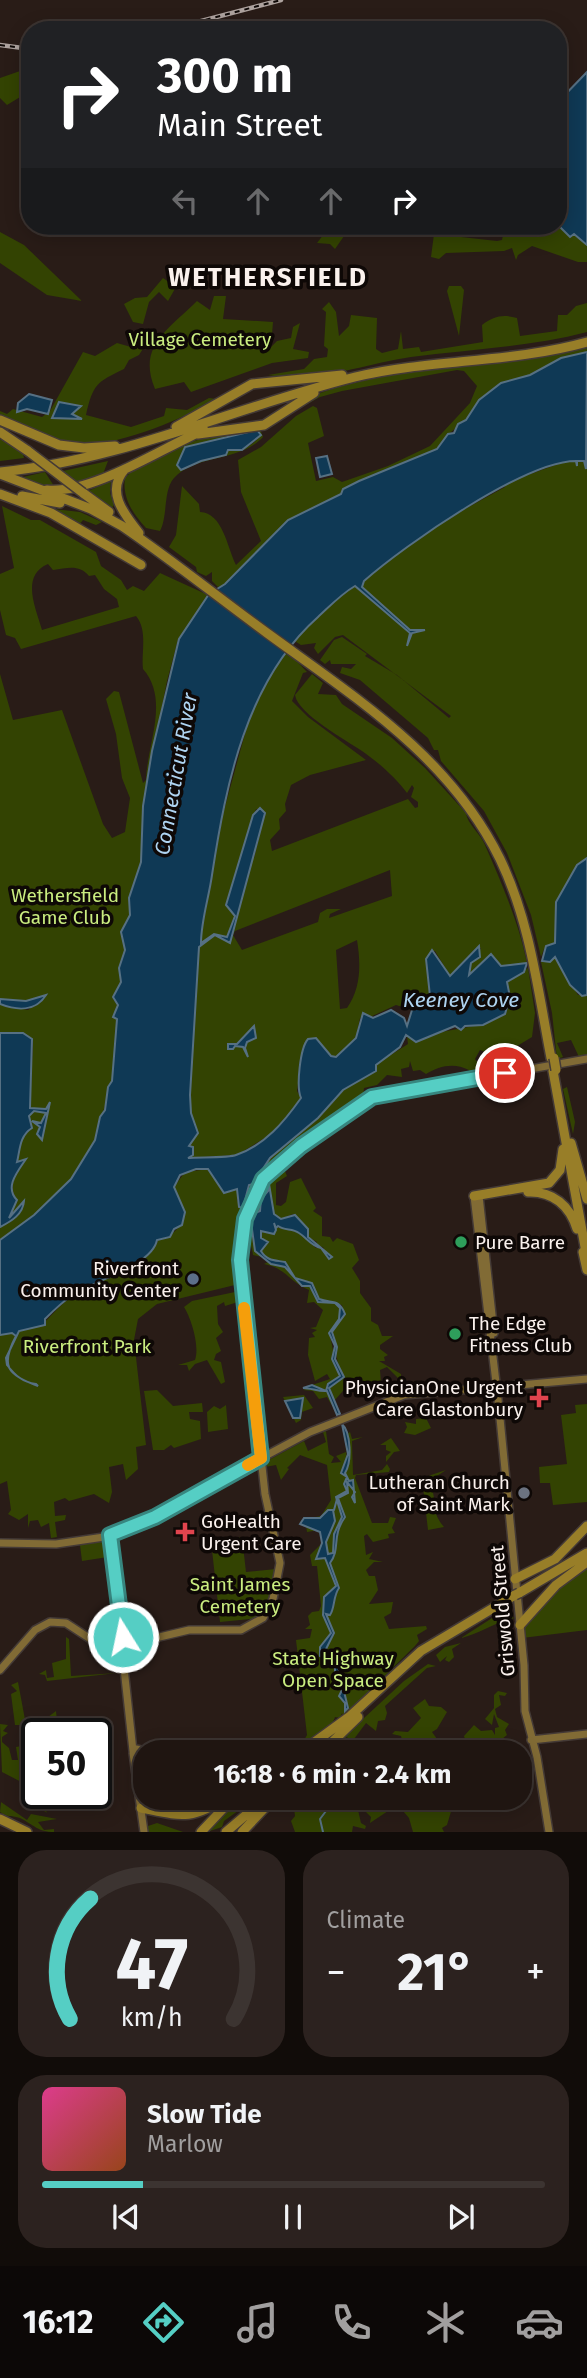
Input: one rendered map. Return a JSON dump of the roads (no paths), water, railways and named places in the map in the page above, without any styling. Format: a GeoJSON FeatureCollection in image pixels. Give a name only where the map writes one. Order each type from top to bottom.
{"type":"FeatureCollection","features":[{"type":"Feature","properties":{"kind":"highway"},"geometry":{"type":"LineString","coordinates":[[0,473],[98,456],[267,401],[400,363],[556,344],[587,336]]}},
{"type":"Feature","properties":{"kind":"highway"},"geometry":{"type":"LineString","coordinates":[[176,427],[252,384],[346,377],[587,342]]}},
{"type":"Feature","properties":{"kind":"highway"},"geometry":{"type":"LineString","coordinates":[[190,436],[265,424],[310,395],[346,377]]}},
{"type":"Feature","properties":{"kind":"highway"},"geometry":{"type":"LineString","coordinates":[[0,467],[62,458],[115,446],[248,408]]}},
{"type":"Feature","properties":{"kind":"highway"},"geometry":{"type":"LineString","coordinates":[[14,481],[49,490],[75,489],[94,483],[248,408]]}},
{"type":"Feature","properties":{"kind":"highway"},"geometry":{"type":"LineString","coordinates":[[0,420],[59,446],[115,446]]}},
{"type":"Feature","properties":{"kind":"highway"},"geometry":{"type":"LineString","coordinates":[[0,432],[404,730],[434,758],[463,793],[493,839],[514,884],[527,923],[587,1237]]}},
{"type":"Feature","properties":{"kind":"highway"},"geometry":{"type":"LineString","coordinates":[[135,462],[119,478],[116,493],[122,510],[142,539]]}},
{"type":"Feature","properties":{"kind":"highway"},"geometry":{"type":"LineString","coordinates":[[0,473],[14,481],[97,512],[142,539]]}},
{"type":"Feature","properties":{"kind":"highway"},"geometry":{"type":"LineString","coordinates":[[0,493],[79,507],[142,539]]}},
{"type":"Feature","properties":{"kind":"highway"},"geometry":{"type":"LineString","coordinates":[[0,493],[51,513],[142,565]]}},
{"type":"Feature","properties":{"kind":"highway"},"geometry":{"type":"LineString","coordinates":[[477,1198],[544,1185],[555,1178],[563,1154],[555,1070]]}},
{"type":"Feature","properties":{"kind":"highway"},"geometry":{"type":"LineString","coordinates":[[558,1098],[587,1258]]}},
{"type":"Feature","properties":{"kind":"highway"},"geometry":{"type":"LineString","coordinates":[[569,1140],[587,1199]]}},
{"type":"Feature","properties":{"kind":"highway"},"geometry":{"type":"LineString","coordinates":[[477,1198],[531,1192],[554,1198],[573,1219],[587,1270]]}},
{"type":"Feature","properties":{"kind":"highway"},"geometry":{"type":"LineString","coordinates":[[516,1579],[555,1559],[587,1526]]}},
{"type":"Feature","properties":{"kind":"highway"},"geometry":{"type":"LineString","coordinates":[[326,1740],[421,1657],[562,1568],[587,1548]]}},
{"type":"Feature","properties":{"kind":"highway"},"geometry":{"type":"LineString","coordinates":[[562,1568],[587,1558]]}},
{"type":"Feature","properties":{"kind":"highway"},"geometry":{"type":"LineString","coordinates":[[325,1740],[427,1646],[587,1558]]}},
{"type":"Feature","properties":{"kind":"highway"},"geometry":{"type":"LineString","coordinates":[[520,1625],[534,1606],[587,1558]]}},
{"type":"Feature","properties":{"kind":"highway"},"geometry":{"type":"LineString","coordinates":[[519,1610],[534,1606]]}},
{"type":"Feature","properties":{"kind":"highway"},"geometry":{"type":"LineString","coordinates":[[148,1810],[180,1816],[197,1814],[204,1810]]}},
{"type":"Feature","properties":{"kind":"highway"},"geometry":{"type":"LineString","coordinates":[[201,1832],[222,1810]]}},
{"type":"Feature","properties":{"kind":"highway"},"geometry":{"type":"LineString","coordinates":[[226,1832],[252,1810]]}},
{"type":"Feature","properties":{"kind":"highway"},"geometry":{"type":"LineString","coordinates":[[233,1832],[259,1810]]}},
{"type":"Feature","properties":{"kind":"highway"},"geometry":{"type":"LineString","coordinates":[[242,1832],[262,1810]]}},
{"type":"Feature","properties":{"kind":"highway"},"geometry":{"type":"LineString","coordinates":[[143,1819],[161,1814]]}},
{"type":"Feature","properties":{"kind":"highway"},"geometry":{"type":"LineString","coordinates":[[0,1819],[26,1832]]}},
{"type":"Feature","properties":{"kind":"highway"},"geometry":{"type":"LineString","coordinates":[[0,1827],[26,1832]]}},
{"type":"Feature","properties":{"kind":"main road"},"geometry":{"type":"LineString","coordinates":[[0,1670],[35,1630],[50,1622],[69,1624],[89,1638],[106,1643],[190,1630],[236,1631],[254,1625],[267,1612],[280,1563],[266,1503],[240,1260],[246,1216],[266,1175],[311,1139],[374,1096],[587,1059]]}},
{"type":"Feature","properties":{"kind":"main road","name":"Griswold Street"},"geometry":{"type":"LineString","coordinates":[[477,1198],[519,1610],[524,1705],[531,1740]]}},
{"type":"Feature","properties":{"kind":"main road"},"geometry":{"type":"LineString","coordinates":[[0,1543],[56,1544],[126,1530],[314,1430],[399,1397],[587,1379]]}},
{"type":"Feature","properties":{"kind":"main road"},"geometry":{"type":"LineString","coordinates":[[110,1535],[134,1740]]}},
{"type":"Feature","properties":{"kind":"main road"},"geometry":{"type":"LineString","coordinates":[[531,1740],[587,1734]]}},
{"type":"Feature","properties":{"kind":"main road","name":"Griswold Street"},"geometry":{"type":"LineString","coordinates":[[532,1743],[537,1757],[549,1832]]}},
{"type":"Feature","properties":{"kind":"main road"},"geometry":{"type":"LineString","coordinates":[[141,1810],[144,1832]]}},
{"type":"Feature","properties":{"kind":"water"},"geometry":{"type":"Polygon","coordinates":[[[587,72],[587,245],[574,234],[570,237],[567,234],[567,93],[587,72]]]}},
{"type":"Feature","properties":{"kind":"water","name":"Connecticut River"},"geometry":{"type":"Polygon","coordinates":[[[587,352],[586,469],[584,461],[577,461],[577,466],[576,461],[554,465],[497,489],[407,547],[364,581],[362,587],[410,630],[425,630],[412,633],[407,646],[410,633],[355,586],[331,604],[293,643],[273,672],[257,703],[243,736],[224,805],[201,943],[214,934],[227,937],[235,916],[226,905],[253,815],[260,808],[265,813],[230,943],[215,935],[199,947],[190,1095],[191,1113],[198,1133],[189,1146],[193,1147],[193,1155],[188,1158],[236,1155],[273,1132],[301,1098],[300,1068],[308,1039],[316,1038],[331,1056],[336,1057],[356,1038],[363,1013],[373,1018],[391,1010],[404,1018],[407,1026],[412,1010],[430,996],[426,959],[432,950],[450,976],[479,946],[480,957],[471,963],[469,975],[491,954],[501,966],[527,963],[524,972],[507,982],[510,997],[505,1014],[483,1025],[465,1026],[461,1030],[455,1026],[416,1042],[406,1035],[400,1047],[376,1065],[376,1071],[343,1090],[318,1118],[270,1158],[253,1184],[249,1185],[243,1208],[239,1207],[237,1189],[224,1193],[208,1169],[196,1169],[180,1175],[174,1187],[185,1212],[182,1225],[174,1229],[170,1237],[157,1240],[145,1258],[70,1297],[45,1319],[45,1325],[19,1331],[10,1350],[16,1336],[12,1333],[0,1335],[0,1240],[34,1215],[71,1179],[95,1140],[100,1117],[105,1110],[108,1087],[112,1081],[117,1019],[113,1017],[118,1005],[113,997],[121,982],[119,968],[125,950],[121,932],[130,915],[129,898],[141,862],[143,806],[152,751],[179,639],[209,594],[225,584],[288,520],[341,494],[343,489],[359,481],[437,449],[448,434],[454,433],[458,424],[466,420],[479,400],[501,383],[530,375],[561,358],[587,352]]]}},
{"type":"Feature","properties":{"kind":"water"},"geometry":{"type":"Polygon","coordinates":[[[29,394],[52,400],[48,414],[27,409],[17,412],[18,403],[29,394]]]}},
{"type":"Feature","properties":{"kind":"water"},"geometry":{"type":"Polygon","coordinates":[[[59,402],[81,406],[72,414],[82,419],[52,418],[59,402]]]}},
{"type":"Feature","properties":{"kind":"water"},"geometry":{"type":"Polygon","coordinates":[[[257,430],[261,435],[242,450],[228,450],[226,455],[201,461],[181,470],[177,465],[185,447],[257,430]]]}},
{"type":"Feature","properties":{"kind":"water"},"geometry":{"type":"Polygon","coordinates":[[[327,456],[332,474],[320,477],[316,458],[327,456]]]}},
{"type":"Feature","properties":{"kind":"water","name":"Keeney Cove"},"geometry":{"type":"Polygon","coordinates":[[[587,858],[587,995],[582,996],[570,985],[555,957],[550,962],[542,961],[546,946],[555,943],[556,902],[577,865],[587,858]]]}},
{"type":"Feature","properties":{"kind":"water"},"geometry":{"type":"Polygon","coordinates":[[[46,995],[32,1007],[13,1008],[0,1004],[0,999],[26,1001],[46,995]]]}},
{"type":"Feature","properties":{"kind":"water"},"geometry":{"type":"Polygon","coordinates":[[[254,1026],[256,1038],[247,1042],[245,1048],[248,1057],[243,1047],[228,1049],[228,1044],[237,1044],[254,1026]]]}},
{"type":"Feature","properties":{"kind":"water"},"geometry":{"type":"Polygon","coordinates":[[[0,1033],[23,1033],[32,1039],[30,1108],[46,1109],[50,1102],[42,1140],[37,1134],[40,1127],[32,1121],[41,1123],[46,1113],[34,1111],[29,1116],[32,1128],[22,1139],[17,1162],[26,1159],[12,1184],[13,1195],[17,1200],[9,1218],[24,1201],[22,1210],[0,1227],[0,1033]]]}},
{"type":"Feature","properties":{"kind":"water"},"geometry":{"type":"Polygon","coordinates":[[[269,1184],[274,1214],[281,1219],[295,1215],[308,1229],[308,1237],[332,1257],[329,1259],[321,1248],[299,1233],[278,1226],[276,1228],[274,1223],[274,1234],[261,1231],[261,1238],[268,1242],[261,1251],[271,1260],[285,1262],[295,1278],[312,1283],[319,1299],[334,1303],[318,1302],[310,1286],[302,1286],[285,1267],[271,1264],[255,1251],[250,1215],[260,1211],[261,1199],[268,1191],[269,1184]]]}},
{"type":"Feature","properties":{"kind":"water"},"geometry":{"type":"Polygon","coordinates":[[[335,1303],[343,1309],[345,1314],[332,1332],[337,1347],[335,1359],[344,1377],[329,1388],[340,1414],[337,1415],[326,1391],[328,1384],[340,1376],[332,1359],[335,1346],[329,1333],[339,1319],[340,1308],[335,1303]]]}},
{"type":"Feature","properties":{"kind":"water"},"geometry":{"type":"Polygon","coordinates":[[[312,1385],[326,1391],[303,1388],[312,1385]]]}},
{"type":"Feature","properties":{"kind":"water"},"geometry":{"type":"Polygon","coordinates":[[[303,1398],[300,1418],[293,1418],[285,1401],[303,1398]]]}},
{"type":"Feature","properties":{"kind":"water"},"geometry":{"type":"Polygon","coordinates":[[[342,1424],[350,1447],[345,1473],[347,1477],[341,1473],[348,1454],[342,1424]]]}},
{"type":"Feature","properties":{"kind":"water"},"geometry":{"type":"Polygon","coordinates":[[[347,1477],[349,1481],[353,1480],[354,1491],[347,1482],[348,1493],[338,1498],[345,1517],[338,1531],[335,1552],[330,1563],[339,1588],[332,1612],[330,1615],[326,1614],[334,1633],[324,1653],[329,1658],[336,1658],[348,1708],[345,1711],[345,1703],[339,1696],[342,1690],[335,1676],[335,1661],[320,1656],[320,1647],[331,1633],[323,1615],[324,1597],[336,1586],[325,1558],[316,1559],[322,1543],[320,1532],[300,1524],[304,1518],[320,1518],[328,1510],[333,1510],[335,1521],[326,1542],[328,1554],[333,1553],[334,1534],[342,1517],[336,1497],[347,1491],[344,1484],[347,1477]]]}},
{"type":"Feature","properties":{"kind":"waterway"},"geometry":{"type":"LineString","coordinates":[[334,1510],[337,1499]]}},
{"type":"Feature","properties":{"kind":"waterway"},"geometry":{"type":"LineString","coordinates":[[323,1832],[320,1819],[327,1810]]}},
{"type":"Feature","properties":{"kind":"railway"},"geometry":{"type":"LineString","coordinates":[[201,21],[281,0]]}},
{"type":"Feature","properties":{"kind":"railway"},"geometry":{"type":"LineString","coordinates":[[0,45],[21,48]]}},
{"type":"Feature","properties":{"kind":"place","name":"Pure Barre"},"geometry":{"type":"Point","coordinates":[461,1242]}},
{"type":"Feature","properties":{"kind":"place","name":"Riverfront Community Center"},"geometry":{"type":"Point","coordinates":[193,1279]}},
{"type":"Feature","properties":{"kind":"place","name":"The Edge Fitness Club"},"geometry":{"type":"Point","coordinates":[455,1334]}},
{"type":"Feature","properties":{"kind":"place","name":"PhysicianOne Urgent Care Glastonbury"},"geometry":{"type":"Point","coordinates":[539,1398]}},
{"type":"Feature","properties":{"kind":"place","name":"Lutheran Church of Saint Mark"},"geometry":{"type":"Point","coordinates":[524,1493]}},
{"type":"Feature","properties":{"kind":"place","name":"GoHealth Urgent Care"},"geometry":{"type":"Point","coordinates":[185,1532]}},
{"type":"Feature","properties":{"kind":"district","name":"WETHERSFIELD"},"geometry":{"type":"Point","coordinates":[268,277]}},
{"type":"Feature","properties":{"kind":"park label","name":"Village Cemetery"},"geometry":{"type":"Point","coordinates":[200,339]}},
{"type":"Feature","properties":{"kind":"park label","name":"Wethersfield Game Club"},"geometry":{"type":"Point","coordinates":[65,906]}},
{"type":"Feature","properties":{"kind":"park label","name":"Riverfront Park"},"geometry":{"type":"Point","coordinates":[87,1346]}},
{"type":"Feature","properties":{"kind":"park label","name":"Saint James Cemetery"},"geometry":{"type":"Point","coordinates":[240,1595]}},
{"type":"Feature","properties":{"kind":"park label","name":"State Highway Open Space"},"geometry":{"type":"Point","coordinates":[333,1669]}}]}
